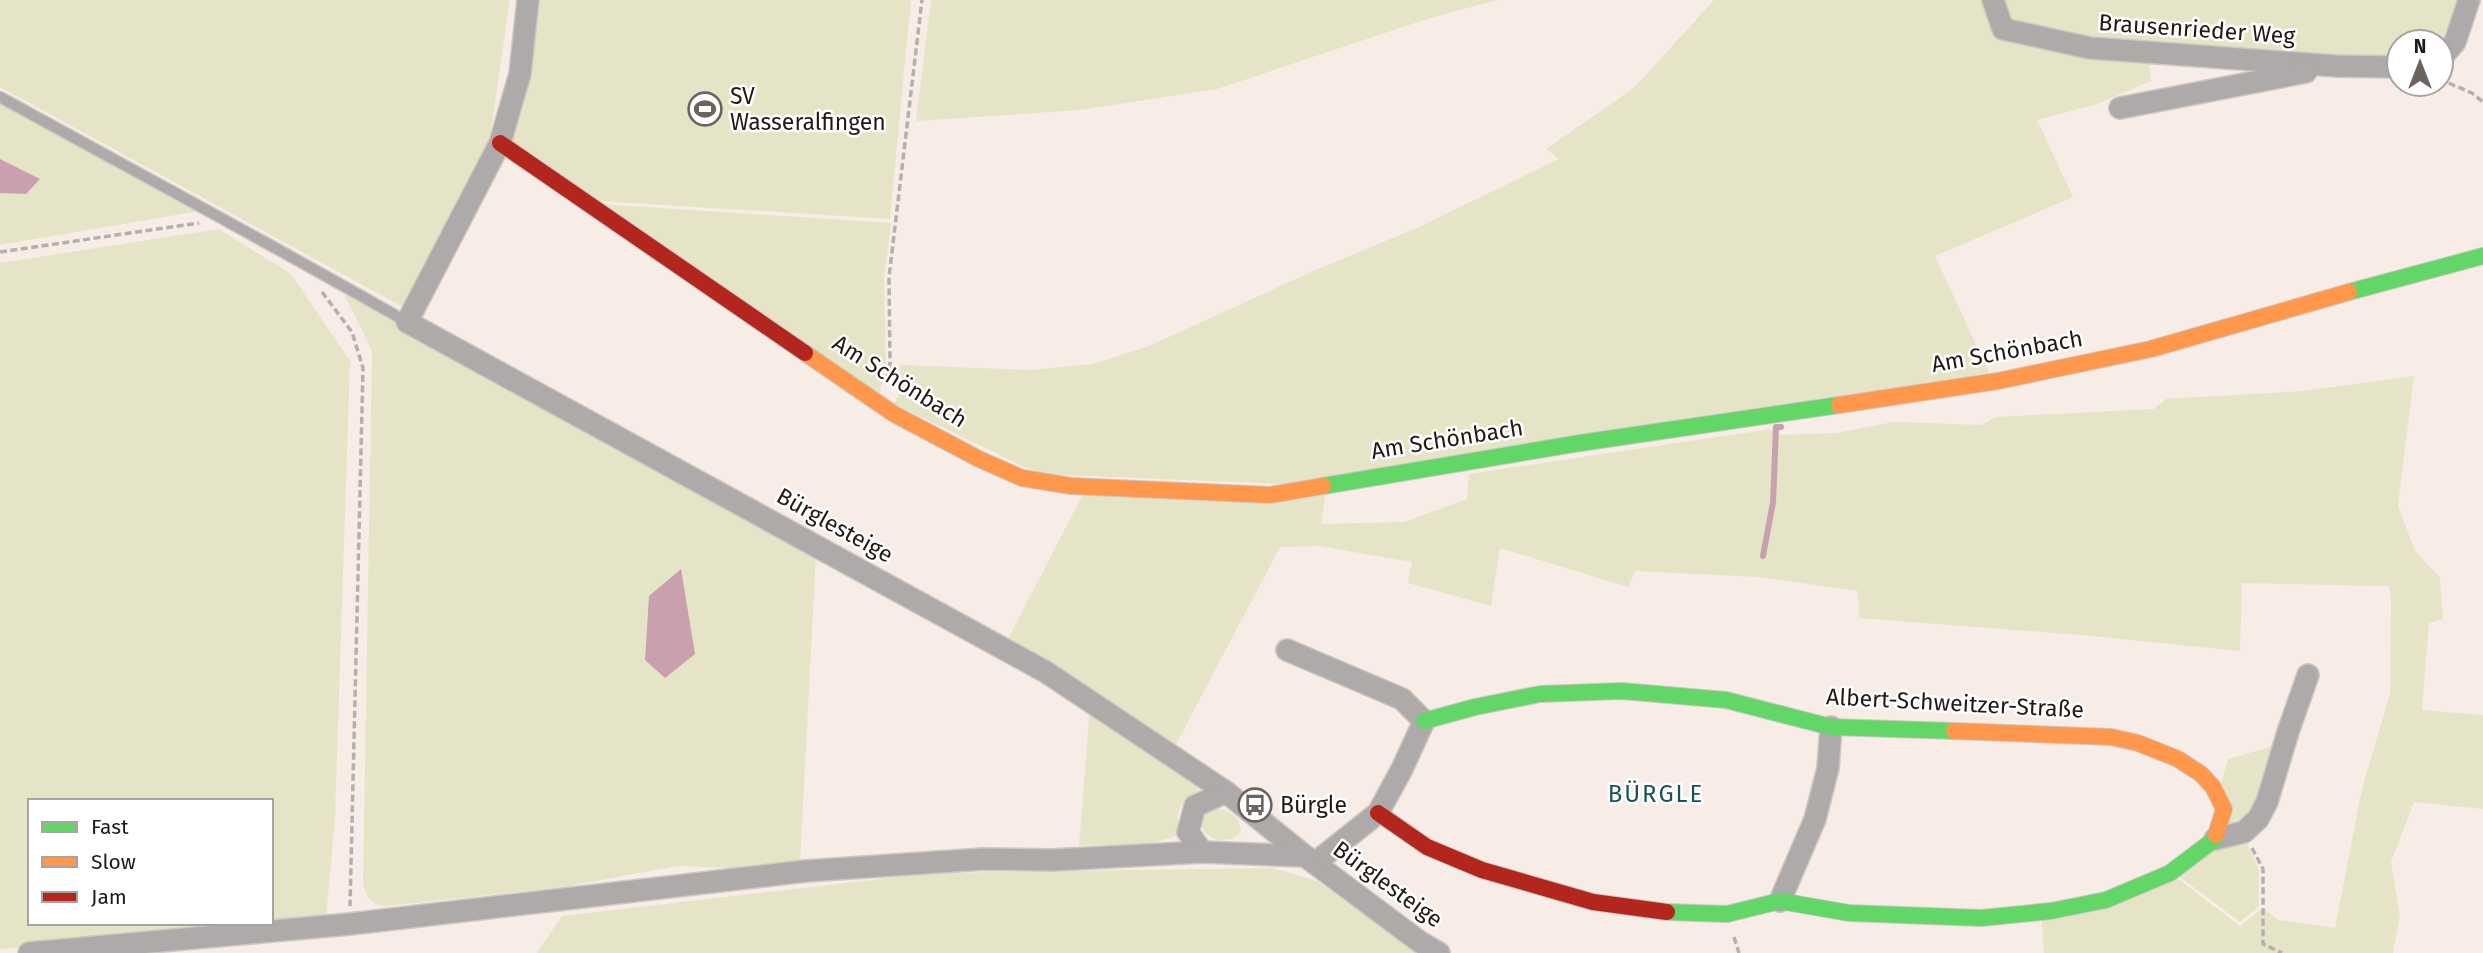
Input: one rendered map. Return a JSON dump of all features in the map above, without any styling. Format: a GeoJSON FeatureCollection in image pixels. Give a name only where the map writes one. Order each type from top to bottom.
{"type":"FeatureCollection","features":[{"type":"Feature","properties":{"kind":"street"},"geometry":{"type":"LineString","coordinates":[[408,322],[500,144],[520,74],[528,0]]}},
{"type":"Feature","properties":{"kind":"street","name":"Brausenrieder Weg"},"geometry":{"type":"LineString","coordinates":[[1993,0],[2003,29],[2090,48],[2336,66],[2385,67]]}},
{"type":"Feature","properties":{"kind":"street"},"geometry":{"type":"LineString","coordinates":[[2455,42],[2469,0]]}},
{"type":"Feature","properties":{"kind":"street","name":"Brausenrieder Weg"},"geometry":{"type":"LineString","coordinates":[[2119,108],[2336,66]]}},
{"type":"Feature","properties":{"kind":"street","name":"Am Schönbach"},"geometry":{"type":"LineString","coordinates":[[500,144],[882,405],[979,459],[1022,478],[1071,486],[1270,495],[1580,443],[1998,381],[2151,349],[2407,275],[2483,256]]}},
{"type":"Feature","properties":{"kind":"street","name":"Bürglesteige"},"geometry":{"type":"LineString","coordinates":[[408,322],[1046,671],[1226,792],[1310,860],[1420,942],[1439,953]]}},
{"type":"Feature","properties":{"kind":"street"},"geometry":{"type":"LineString","coordinates":[[1287,650],[1402,699],[1424,721],[1378,813],[1310,860]]}},
{"type":"Feature","properties":{"kind":"street"},"geometry":{"type":"LineString","coordinates":[[1378,813],[1427,847],[1482,870],[1593,902],[1657,912],[1727,914],[1780,901],[1849,914],[1981,918],[2051,911],[2106,900],[2170,873],[2215,839],[2244,832],[2258,819],[2267,802],[2308,676]]}},
{"type":"Feature","properties":{"kind":"street","name":"Albert-Schweitzer-Straße"},"geometry":{"type":"LineString","coordinates":[[1424,721],[1540,694],[1622,691],[1726,700],[1831,727],[2059,734],[2137,741],[2167,753],[2212,785],[2224,809],[2215,839]]}},
{"type":"Feature","properties":{"kind":"street"},"geometry":{"type":"LineString","coordinates":[[1780,901],[1815,819],[1828,768],[1831,727]]}},
{"type":"Feature","properties":{"kind":"street"},"geometry":{"type":"LineString","coordinates":[[1202,852],[1188,832],[1195,806],[1226,792]]}},
{"type":"Feature","properties":{"kind":"street","name":"Bürglesteige"},"geometry":{"type":"LineString","coordinates":[[29,953],[349,924],[806,870],[984,859],[1053,860],[1202,852],[1310,860]]}},
{"type":"Feature","properties":{"kind":"lane"},"geometry":{"type":"LineString","coordinates":[[0,97],[408,322]]}},
{"type":"Feature","properties":{"kind":"path"},"geometry":{"type":"LineString","coordinates":[[882,405],[890,363],[889,277],[922,0]]}},
{"type":"Feature","properties":{"kind":"path"},"geometry":{"type":"LineString","coordinates":[[2455,86],[2472,93],[2483,102]]}},
{"type":"Feature","properties":{"kind":"path"},"geometry":{"type":"LineString","coordinates":[[0,252],[221,220]]}},
{"type":"Feature","properties":{"kind":"path"},"geometry":{"type":"LineString","coordinates":[[321,290],[352,332],[363,368],[349,924]]}},
{"type":"Feature","properties":{"kind":"path"},"geometry":{"type":"LineString","coordinates":[[2244,832],[2263,869],[2263,944],[2282,953]]}},
{"type":"Feature","properties":{"kind":"shaded area"},"geometry":{"type":"Polygon","coordinates":[[[0,0],[510,0],[488,150],[403,307],[0,87],[0,0]]]}},
{"type":"Feature","properties":{"kind":"shaded area","name":"SV Wasseralfingen"},"geometry":{"type":"Polygon","coordinates":[[[528,0],[911,0],[890,219],[584,200],[500,143],[528,0]]]}},
{"type":"Feature","properties":{"kind":"shaded area"},"geometry":{"type":"Polygon","coordinates":[[[931,0],[1497,0],[1427,19],[1217,89],[1080,110],[916,121],[931,0]]]}},
{"type":"Feature","properties":{"kind":"shaded area"},"geometry":{"type":"Polygon","coordinates":[[[1714,0],[2461,0],[2448,28],[2385,28],[2385,60],[2146,43],[2151,81],[2097,104],[2037,120],[2073,197],[1935,256],[1989,373],[1286,484],[1039,474],[894,404],[902,388],[899,365],[1031,370],[1093,364],[1149,346],[1318,269],[1417,228],[1559,159],[1546,149],[1634,88],[1714,0]]]}},
{"type":"Feature","properties":{"kind":"shaded area"},"geometry":{"type":"Polygon","coordinates":[[[0,101],[199,211],[0,245],[0,101]]]}},
{"type":"Feature","properties":{"kind":"shaded area"},"geometry":{"type":"Polygon","coordinates":[[[0,159],[40,179],[26,194],[0,193],[0,159]]]}},
{"type":"Feature","properties":{"kind":"shaded area"},"geometry":{"type":"Polygon","coordinates":[[[599,204],[891,223],[884,279],[886,362],[879,398],[599,204]]]}},
{"type":"Feature","properties":{"kind":"shaded area"},"geometry":{"type":"Polygon","coordinates":[[[219,229],[291,274],[350,361],[335,817],[326,918],[273,923],[273,799],[28,799],[28,925],[252,925],[0,949],[0,263],[219,229]]]}},
{"type":"Feature","properties":{"kind":"shaded area"},"geometry":{"type":"Polygon","coordinates":[[[347,291],[816,554],[800,863],[731,868],[677,866],[564,887],[387,906],[374,903],[369,898],[363,884],[372,351],[346,298],[347,291]]]}},
{"type":"Feature","properties":{"kind":"shaded area"},"geometry":{"type":"Polygon","coordinates":[[[2414,376],[2398,506],[2415,551],[2440,578],[2443,619],[2429,623],[2422,710],[2483,715],[2483,809],[2414,802],[2391,862],[2400,915],[2393,953],[2044,953],[2041,912],[2170,873],[2240,926],[2263,908],[2278,920],[2335,928],[2362,789],[2390,694],[2389,586],[2242,583],[2240,651],[2081,635],[1859,618],[1858,591],[1759,577],[1635,571],[1628,587],[1500,548],[1491,606],[1408,583],[1412,562],[1319,546],[1280,547],[1175,746],[1007,641],[1084,492],[1326,491],[1321,524],[1404,522],[1467,499],[1469,474],[1771,429],[1777,435],[1837,433],[1893,422],[1982,425],[1995,417],[2154,409],[2166,399],[2304,391],[2414,376]]]}},
{"type":"Feature","properties":{"kind":"shaded area"},"geometry":{"type":"Polygon","coordinates":[[[681,569],[695,654],[665,678],[645,660],[649,596],[681,569]]]}},
{"type":"Feature","properties":{"kind":"shaded area"},"geometry":{"type":"Polygon","coordinates":[[[1090,709],[1103,725],[1141,745],[1199,782],[1197,791],[1179,810],[1181,835],[1140,846],[1079,845],[1090,709]]]}},
{"type":"Feature","properties":{"kind":"shaded area"},"geometry":{"type":"Polygon","coordinates":[[[2281,744],[2264,800],[2241,830],[2259,870],[2259,906],[2240,922],[2176,874],[2218,842],[2219,791],[2228,759],[2281,744]]]}},
{"type":"Feature","properties":{"kind":"shaded area"},"geometry":{"type":"Polygon","coordinates":[[[1217,808],[1234,816],[1239,822],[1241,833],[1232,839],[1216,840],[1204,832],[1201,821],[1206,811],[1217,808]]]}},
{"type":"Feature","properties":{"kind":"shaded area"},"geometry":{"type":"Polygon","coordinates":[[[1273,868],[1317,881],[1379,925],[1425,953],[537,953],[562,916],[932,873],[1273,868]]]}},
{"type":"Feature","properties":{"kind":"waterway"},"geometry":{"type":"LineString","coordinates":[[1763,556],[1773,502],[1776,427],[1781,427]]}},
{"type":"Feature","properties":{"kind":"traffic: fast"},"geometry":{"type":"LineString","coordinates":[[2349,292],[2483,256]]}},
{"type":"Feature","properties":{"kind":"traffic: fast"},"geometry":{"type":"LineString","coordinates":[[1323,486],[1580,443],[1839,405]]}},
{"type":"Feature","properties":{"kind":"traffic: fast"},"geometry":{"type":"LineString","coordinates":[[1424,721],[1540,694],[1622,691],[1726,700],[1831,727],[1954,731]]}},
{"type":"Feature","properties":{"kind":"traffic: fast"},"geometry":{"type":"LineString","coordinates":[[1667,912],[1727,914],[1780,901],[1849,913],[1981,918],[2051,911],[2106,900],[2170,873],[2215,839],[2216,835]]}},
{"type":"Feature","properties":{"kind":"traffic: slow"},"geometry":{"type":"LineString","coordinates":[[1839,405],[1998,381],[2151,349],[2349,292]]}},
{"type":"Feature","properties":{"kind":"traffic: slow"},"geometry":{"type":"LineString","coordinates":[[805,353],[894,414],[979,459],[1022,478],[1071,486],[1270,495],[1323,486]]}},
{"type":"Feature","properties":{"kind":"traffic: slow"},"geometry":{"type":"LineString","coordinates":[[1954,731],[2111,737],[2138,743],[2178,759],[2201,774],[2213,787],[2224,809],[2216,835]]}},
{"type":"Feature","properties":{"kind":"traffic: jam"},"geometry":{"type":"LineString","coordinates":[[500,143],[805,353]]}},
{"type":"Feature","properties":{"kind":"traffic: jam"},"geometry":{"type":"LineString","coordinates":[[1378,813],[1427,847],[1482,870],[1593,902],[1667,912]]}},
{"type":"Feature","properties":{"kind":"place","name":"SV Wasseralfingen"},"geometry":{"type":"Point","coordinates":[705,109]}},
{"type":"Feature","properties":{"kind":"place","name":"Bürgle"},"geometry":{"type":"Point","coordinates":[1255,805]}},
{"type":"Feature","properties":{"kind":"district","name":"BÜRGLE"},"geometry":{"type":"Point","coordinates":[1656,794]}}]}
